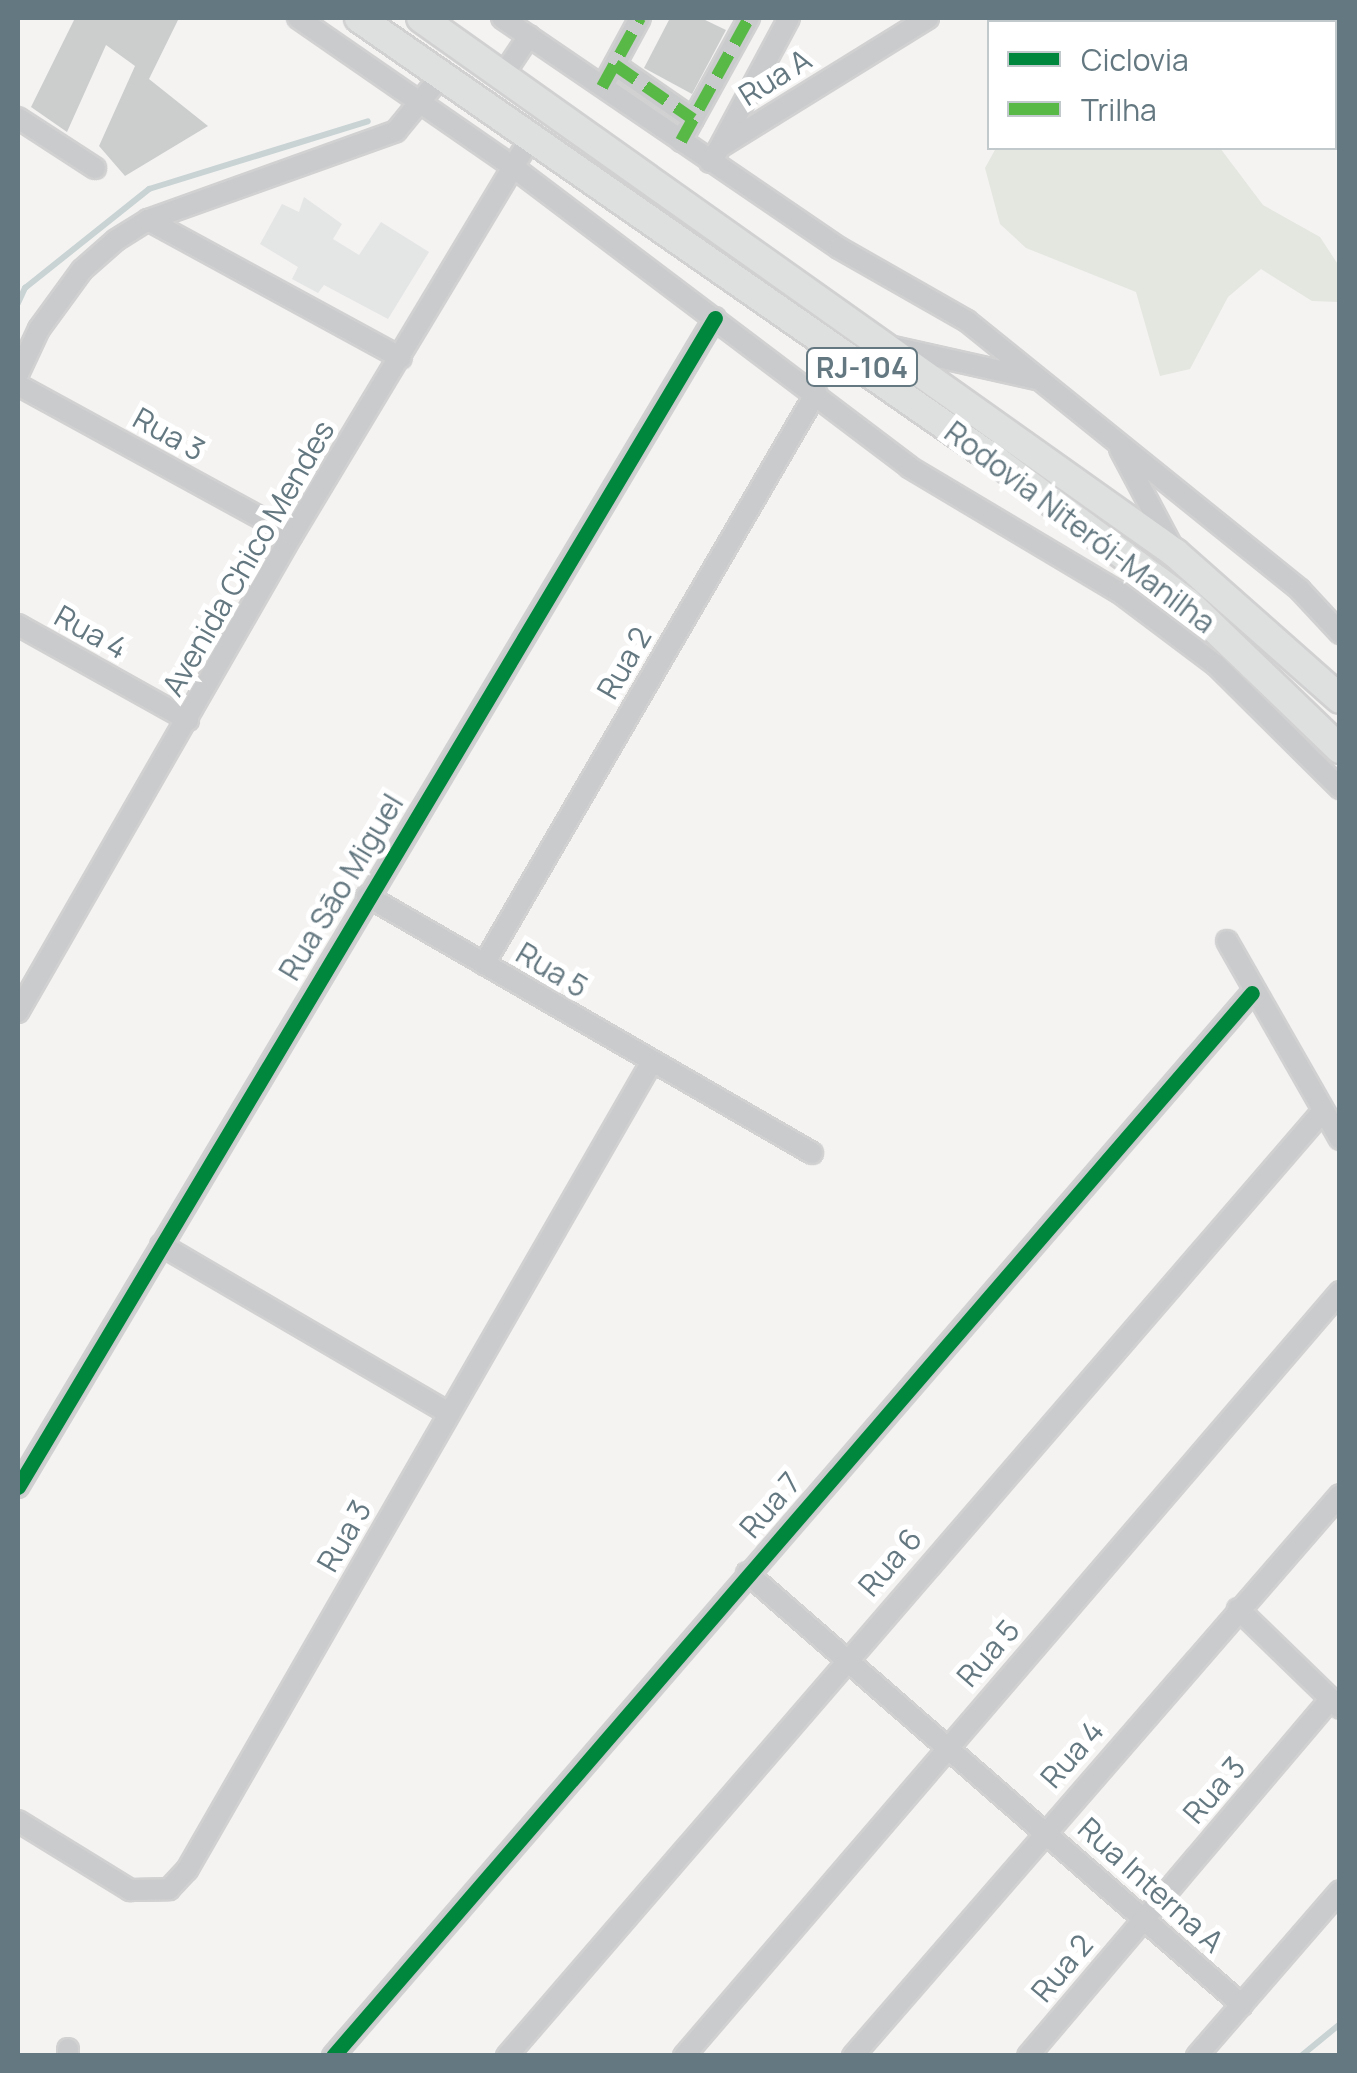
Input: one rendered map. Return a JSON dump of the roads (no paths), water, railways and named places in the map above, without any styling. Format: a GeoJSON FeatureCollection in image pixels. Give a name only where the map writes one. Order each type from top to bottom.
{"type":"FeatureCollection","features":[{"type":"Feature","properties":{"kind":"highway","name":"Rodovia Niterói-Manilha"},"geometry":{"type":"LineString","coordinates":[[360,18],[1140,568],[1200,614],[1340,749]]}},
{"type":"Feature","properties":{"kind":"highway","name":"Rodovia Niterói-Manilha"},"geometry":{"type":"LineString","coordinates":[[421,18],[1175,553],[1340,698]]}},
{"type":"Feature","properties":{"kind":"street"},"geometry":{"type":"LineString","coordinates":[[298,18],[513,167],[909,467],[1119,592],[1216,665],[1340,788]]}},
{"type":"Feature","properties":{"kind":"street"},"geometry":{"type":"LineString","coordinates":[[502,18],[682,141],[715,155],[966,322],[1300,590],[1340,633]]}},
{"type":"Feature","properties":{"kind":"street"},"geometry":{"type":"LineString","coordinates":[[602,87],[640,18]]}},
{"type":"Feature","properties":{"kind":"street"},"geometry":{"type":"LineString","coordinates":[[682,141],[749,18]]}},
{"type":"Feature","properties":{"kind":"street"},"geometry":{"type":"LineString","coordinates":[[715,155],[789,18]]}},
{"type":"Feature","properties":{"kind":"street","name":"Rua A"},"geometry":{"type":"LineString","coordinates":[[715,155],[928,18]]}},
{"type":"Feature","properties":{"kind":"street"},"geometry":{"type":"LineString","coordinates":[[503,75],[529,36]]}},
{"type":"Feature","properties":{"kind":"street"},"geometry":{"type":"LineString","coordinates":[[615,65],[694,118]]}},
{"type":"Feature","properties":{"kind":"street"},"geometry":{"type":"LineString","coordinates":[[18,374],[39,329],[82,270],[148,220],[384,136],[421,102],[441,76]]}},
{"type":"Feature","properties":{"kind":"street"},"geometry":{"type":"LineString","coordinates":[[18,118],[95,168]]}},
{"type":"Feature","properties":{"kind":"street","name":"Avenida Chico Mendes"},"geometry":{"type":"LineString","coordinates":[[18,1012],[292,535],[532,136]]}},
{"type":"Feature","properties":{"kind":"street"},"geometry":{"type":"LineString","coordinates":[[148,220],[401,358]]}},
{"type":"Feature","properties":{"kind":"street","name":"Rua São Miguel"},"geometry":{"type":"LineString","coordinates":[[18,1487],[715,318]]}},
{"type":"Feature","properties":{"kind":"street"},"geometry":{"type":"LineString","coordinates":[[884,346],[1042,380]]}},
{"type":"Feature","properties":{"kind":"street","name":"Rua 3"},"geometry":{"type":"LineString","coordinates":[[18,385],[292,535]]}},
{"type":"Feature","properties":{"kind":"street","name":"Rua 2"},"geometry":{"type":"LineString","coordinates":[[484,964],[816,393]]}},
{"type":"Feature","properties":{"kind":"street"},"geometry":{"type":"LineString","coordinates":[[1115,438],[1175,553]]}},
{"type":"Feature","properties":{"kind":"street"},"geometry":{"type":"LineString","coordinates":[[1119,592],[1140,568]]}},
{"type":"Feature","properties":{"kind":"street","name":"Rua 4"},"geometry":{"type":"LineString","coordinates":[[18,625],[188,720]]}},
{"type":"Feature","properties":{"kind":"street","name":"Rua 5"},"geometry":{"type":"LineString","coordinates":[[367,896],[812,1153]]}},
{"type":"Feature","properties":{"kind":"street"},"geometry":{"type":"LineString","coordinates":[[1227,941],[1252,993],[1340,1139]]}},
{"type":"Feature","properties":{"kind":"street","name":"Rua 7"},"geometry":{"type":"LineString","coordinates":[[333,2056],[1252,993]]}},
{"type":"Feature","properties":{"kind":"street","name":"Rua 3"},"geometry":{"type":"LineString","coordinates":[[19,1821],[130,1890],[169,1889],[187,1870],[651,1063]]}},
{"type":"Feature","properties":{"kind":"street","name":"Rua 6"},"geometry":{"type":"LineString","coordinates":[[508,2056],[846,1658],[1323,1111]]}},
{"type":"Feature","properties":{"kind":"street"},"geometry":{"type":"LineString","coordinates":[[161,1245],[450,1413]]}},
{"type":"Feature","properties":{"kind":"street","name":"Rua 5"},"geometry":{"type":"LineString","coordinates":[[684,2056],[1340,1292]]}},
{"type":"Feature","properties":{"kind":"street","name":"Rua 4"},"geometry":{"type":"LineString","coordinates":[[853,2056],[1340,1495]]}},
{"type":"Feature","properties":{"kind":"street","name":"Rua Interna A"},"geometry":{"type":"LineString","coordinates":[[747,1574],[949,1744],[1142,1920],[1242,2005]]}},
{"type":"Feature","properties":{"kind":"street"},"geometry":{"type":"LineString","coordinates":[[1238,1609],[1335,1703]]}},
{"type":"Feature","properties":{"kind":"street","name":"Rua 3"},"geometry":{"type":"LineString","coordinates":[[1142,1920],[1335,1703]]}},
{"type":"Feature","properties":{"kind":"street"},"geometry":{"type":"LineString","coordinates":[[1197,2056],[1340,1891]]}},
{"type":"Feature","properties":{"kind":"street","name":"Rua 2"},"geometry":{"type":"LineString","coordinates":[[1028,2056],[1142,1920]]}},
{"type":"Feature","properties":{"kind":"waterway"},"geometry":{"type":"LineString","coordinates":[[18,303],[25,288],[149,189],[368,121]]}},
{"type":"Feature","properties":{"kind":"waterway"},"geometry":{"type":"LineString","coordinates":[[1301,2056],[1340,2024]]}}]}
